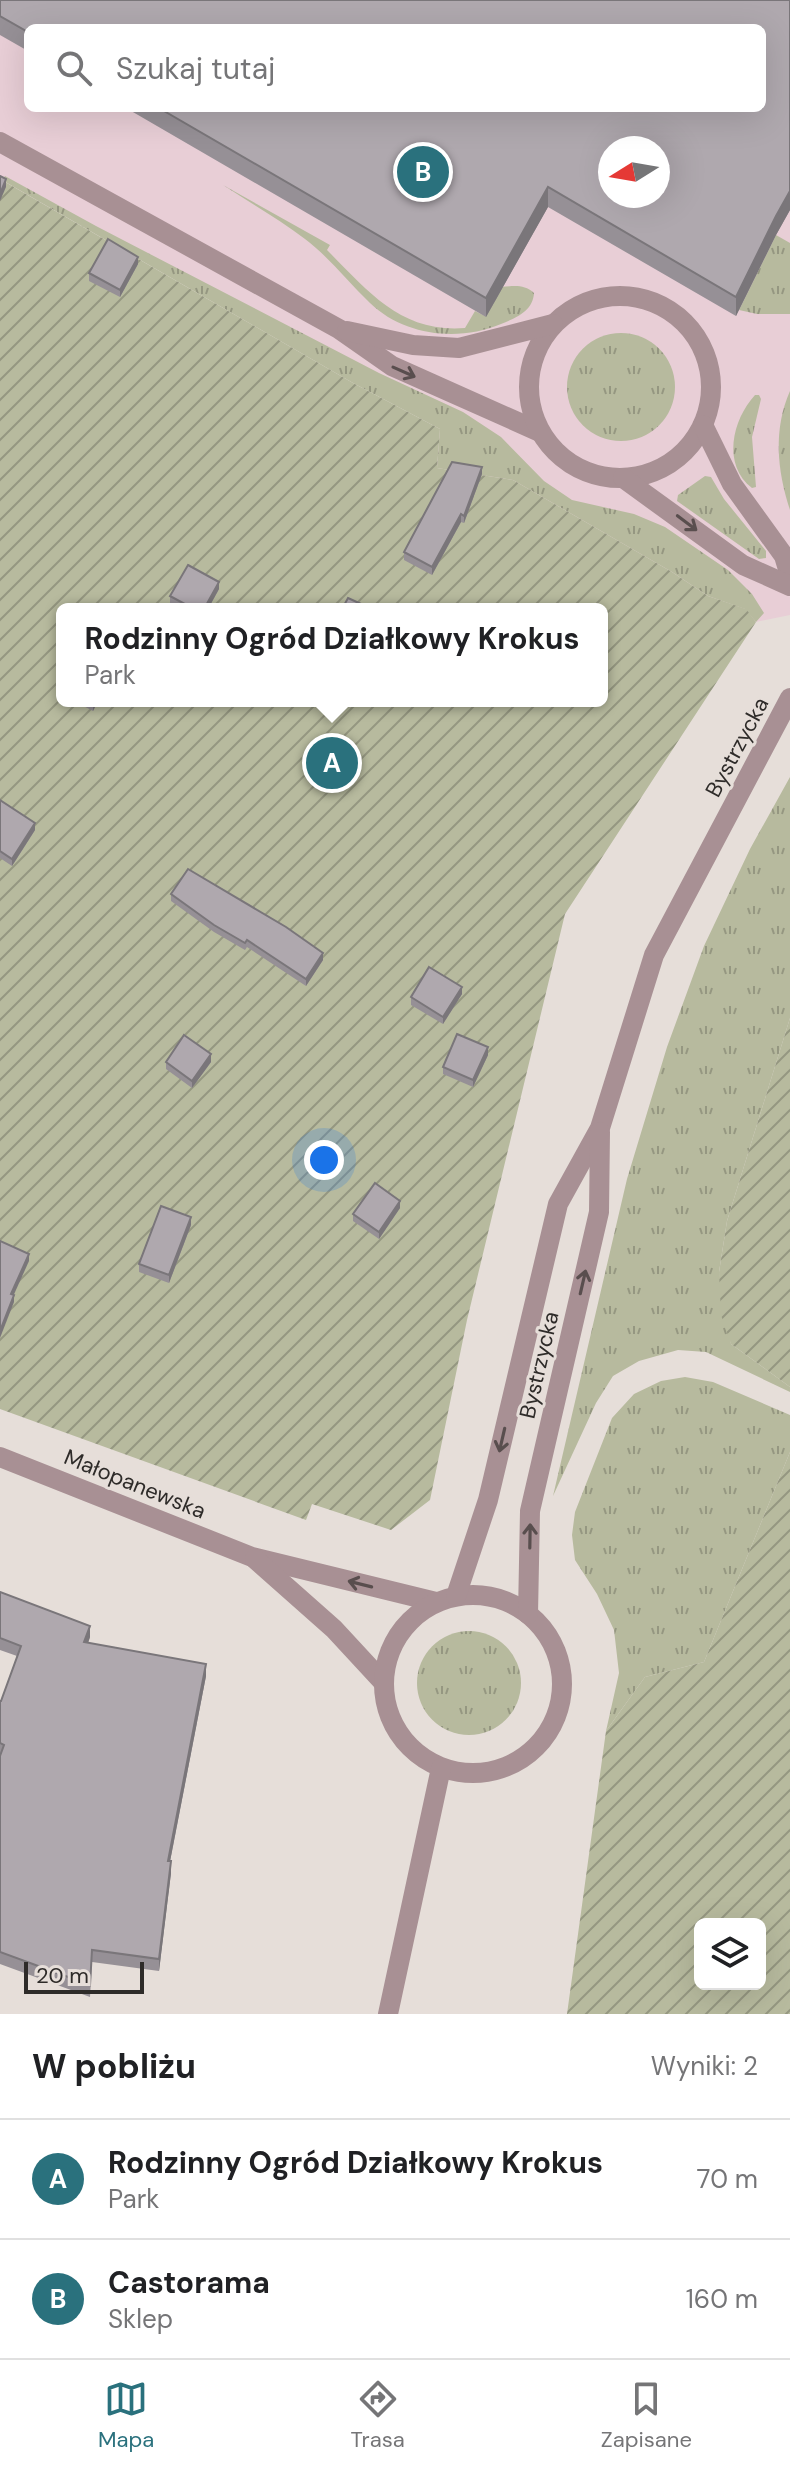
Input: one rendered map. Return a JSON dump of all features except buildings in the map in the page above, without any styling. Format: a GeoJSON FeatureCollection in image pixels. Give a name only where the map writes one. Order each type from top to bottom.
{"type":"FeatureCollection","features":[{"type":"Feature","properties":{"kind":"street"},"geometry":{"type":"LineString","coordinates":[[0,142],[339,329],[392,366],[540,432]]}},
{"type":"Feature","properties":{"kind":"street"},"geometry":{"type":"LineString","coordinates":[[605,296],[636,297],[664,307],[689,325],[704,348],[711,373],[711,400],[703,425],[689,446],[671,463],[648,474],[623,478],[603,477],[584,471],[551,448],[540,432],[530,404],[528,375],[537,348],[553,324],[576,307],[605,296]]}},
{"type":"Feature","properties":{"kind":"street"},"geometry":{"type":"LineString","coordinates":[[339,329],[413,345],[459,348],[553,324]]}},
{"type":"Feature","properties":{"kind":"street"},"geometry":{"type":"LineString","coordinates":[[703,425],[732,484],[784,556],[790,576]]}},
{"type":"Feature","properties":{"kind":"street"},"geometry":{"type":"LineString","coordinates":[[623,478],[743,565],[790,586]]}},
{"type":"Feature","properties":{"kind":"street","name":"Bystrzycka"},"geometry":{"type":"LineString","coordinates":[[456,1596],[488,1500],[558,1204],[600,1128],[654,955],[790,698]]}},
{"type":"Feature","properties":{"kind":"street","name":"Bystrzycka"},"geometry":{"type":"LineString","coordinates":[[528,1614],[530,1511],[599,1212],[600,1128]]}},
{"type":"Feature","properties":{"kind":"street","name":"Małopanewska"},"geometry":{"type":"LineString","coordinates":[[0,1457],[252,1557],[436,1602]]}},
{"type":"Feature","properties":{"kind":"street","name":"Małopanewska"},"geometry":{"type":"LineString","coordinates":[[252,1557],[334,1629],[383,1682]]}},
{"type":"Feature","properties":{"kind":"street"},"geometry":{"type":"LineString","coordinates":[[482,1595],[507,1601],[528,1614],[548,1635],[559,1661],[562,1688],[550,1728],[543,1740],[522,1759],[496,1770],[469,1773],[441,1768],[417,1754],[399,1734],[387,1709],[383,1682],[387,1657],[398,1634],[415,1616],[436,1602],[456,1596],[482,1595]]}},
{"type":"Feature","properties":{"kind":"street"},"geometry":{"type":"LineString","coordinates":[[388,2014],[441,1768]]}},
{"type":"Feature","properties":{"kind":"shaded area"},"geometry":{"type":"Polygon","coordinates":[[[0,0],[790,0],[790,615],[756,622],[745,609],[708,596],[513,480],[437,468],[440,429],[0,179],[0,0]]]}},
{"type":"Feature","properties":{"kind":"green space"},"geometry":{"type":"Polygon","coordinates":[[[5,176],[379,373],[463,412],[501,437],[544,481],[572,500],[634,514],[665,527],[728,570],[752,594],[764,613],[756,622],[745,609],[708,596],[513,480],[437,468],[440,429],[353,383],[2,180],[5,176]]]}},
{"type":"Feature","properties":{"kind":"green space"},"geometry":{"type":"Polygon","coordinates":[[[0,179],[353,383],[440,429],[437,468],[513,480],[708,596],[746,609],[756,622],[565,914],[467,1320],[430,1500],[391,1530],[312,1504],[306,1520],[0,1409],[0,179]]]}},
{"type":"Feature","properties":{"kind":"green space"},"geometry":{"type":"Polygon","coordinates":[[[223,185],[330,245],[327,250],[357,281],[404,317],[442,328],[465,328],[475,311],[485,316],[501,287],[526,288],[534,293],[531,305],[501,324],[468,333],[432,333],[399,323],[370,303],[314,246],[223,185]]]}},
{"type":"Feature","properties":{"kind":"green space"},"geometry":{"type":"Polygon","coordinates":[[[776,235],[790,243],[790,314],[757,314],[739,310],[776,235]]]}},
{"type":"Feature","properties":{"kind":"green space"},"geometry":{"type":"Polygon","coordinates":[[[621,333],[642,337],[659,349],[671,366],[675,387],[671,408],[659,425],[642,437],[621,441],[600,437],[583,425],[571,408],[567,387],[571,366],[583,349],[600,337],[621,333]]]}},
{"type":"Feature","properties":{"kind":"green space"},"geometry":{"type":"Polygon","coordinates":[[[790,391],[790,510],[782,480],[779,435],[790,391]]]}},
{"type":"Feature","properties":{"kind":"green space"},"geometry":{"type":"Polygon","coordinates":[[[755,395],[761,399],[752,437],[756,487],[752,488],[737,467],[734,442],[741,417],[755,395]]]}},
{"type":"Feature","properties":{"kind":"green space"},"geometry":{"type":"Polygon","coordinates":[[[705,476],[711,477],[724,499],[766,551],[766,558],[759,559],[677,501],[678,495],[705,476]]]}},
{"type":"Feature","properties":{"kind":"green space"},"geometry":{"type":"Polygon","coordinates":[[[790,777],[790,1018],[727,1221],[719,1272],[731,1344],[790,1387],[790,1392],[706,1352],[678,1350],[639,1361],[613,1376],[596,1403],[553,1496],[627,1179],[667,1047],[704,946],[750,849],[790,777]]]}},
{"type":"Feature","properties":{"kind":"green space"},"geometry":{"type":"Polygon","coordinates":[[[790,1018],[790,1387],[731,1344],[721,1315],[719,1272],[727,1221],[790,1018]]]}},
{"type":"Feature","properties":{"kind":"green space"},"geometry":{"type":"Polygon","coordinates":[[[685,1377],[713,1382],[790,1415],[790,1452],[704,1662],[645,1677],[606,1731],[619,1673],[614,1630],[597,1594],[575,1560],[572,1535],[575,1512],[612,1418],[634,1394],[661,1381],[685,1377]]]}},
{"type":"Feature","properties":{"kind":"green space"},"geometry":{"type":"Polygon","coordinates":[[[790,1452],[790,2014],[567,2014],[606,1731],[645,1677],[704,1662],[790,1452]]]}},
{"type":"Feature","properties":{"kind":"green space"},"geometry":{"type":"Polygon","coordinates":[[[469,1631],[489,1635],[506,1646],[517,1663],[521,1683],[517,1703],[506,1720],[489,1731],[469,1735],[449,1731],[432,1720],[421,1703],[417,1683],[421,1663],[432,1646],[449,1635],[469,1631]]]}},
{"type":"Feature","properties":{"kind":"place","name":"Castorama"},"geometry":{"type":"Point","coordinates":[423,172]}},
{"type":"Feature","properties":{"kind":"place","name":"Rodzinny Ogród Działkowy Krokus"},"geometry":{"type":"Point","coordinates":[332,763]}}]}
